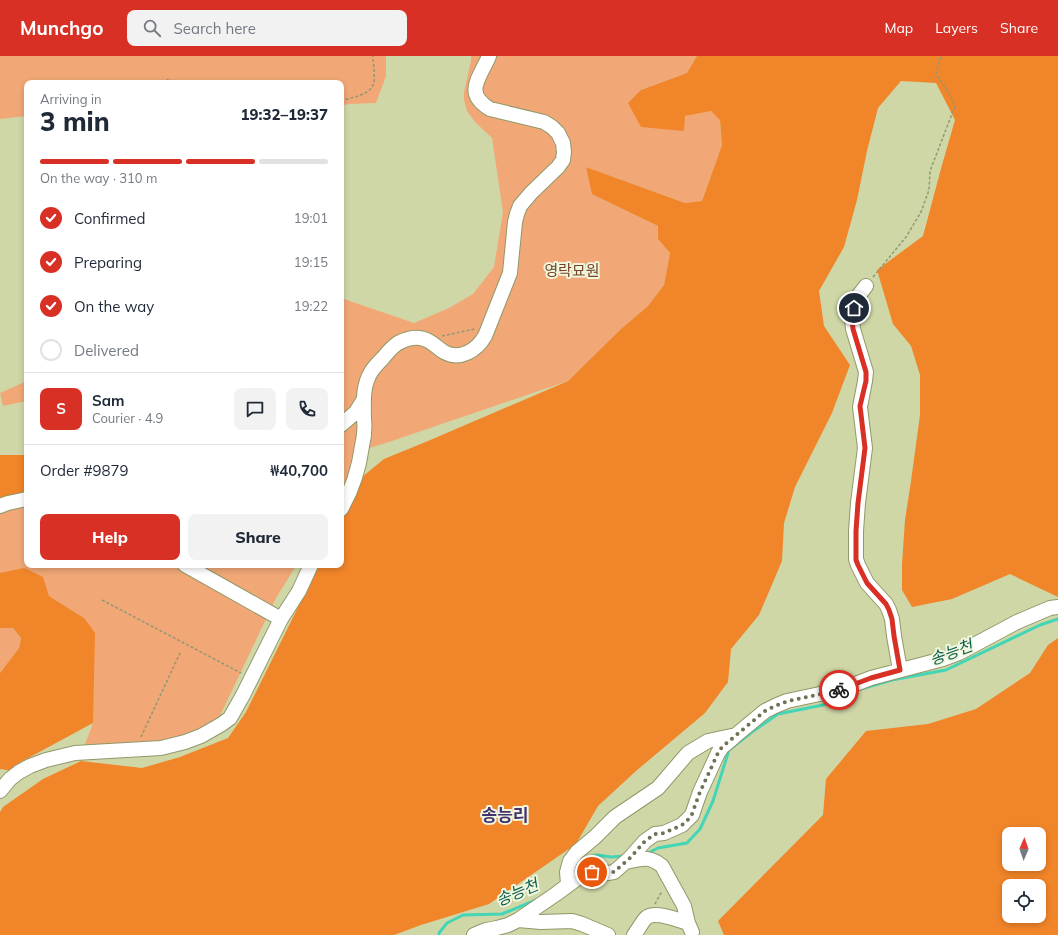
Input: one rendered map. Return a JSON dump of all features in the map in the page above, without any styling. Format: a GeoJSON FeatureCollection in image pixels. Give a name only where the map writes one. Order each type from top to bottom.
{"type":"FeatureCollection","features":[{"type":"Feature","properties":{"kind":"street"},"geometry":{"type":"LineString","coordinates":[[344,503],[349,494],[360,460],[365,420],[364,389],[371,372],[393,347],[410,338],[418,337],[425,339],[446,353],[455,355],[462,355],[476,348],[481,343],[510,273],[516,214],[520,206],[531,193],[558,168],[563,160],[563,143],[558,133],[552,127],[544,122],[490,109],[476,98],[476,85],[489,56]]}},
{"type":"Feature","properties":{"kind":"street"},"geometry":{"type":"LineString","coordinates":[[866,286],[859,294],[852,319],[853,329],[866,372],[866,381],[860,406],[865,448],[858,503],[856,560],[867,583],[886,604],[889,610],[892,619],[900,670]]}},
{"type":"Feature","properties":{"kind":"street"},"geometry":{"type":"LineString","coordinates":[[344,422],[356,412],[364,399]]}},
{"type":"Feature","properties":{"kind":"street"},"geometry":{"type":"LineString","coordinates":[[0,506],[24,500]]}},
{"type":"Feature","properties":{"kind":"street"},"geometry":{"type":"LineString","coordinates":[[190,568],[281,619]]}},
{"type":"Feature","properties":{"kind":"street"},"geometry":{"type":"LineString","coordinates":[[0,791],[10,779],[19,772],[46,760],[75,753],[135,750],[172,746],[201,736],[222,724],[230,718],[243,695],[281,619],[299,591],[310,568]]}},
{"type":"Feature","properties":{"kind":"street"},"geometry":{"type":"LineString","coordinates":[[480,932],[508,925],[518,920],[579,877],[592,872],[601,874],[614,872],[628,860],[645,841],[655,834],[664,833],[682,825],[692,814],[700,792],[722,747],[765,711],[788,701],[843,689],[871,678],[959,653],[1017,622],[1050,608],[1058,608]]}},
{"type":"Feature","properties":{"kind":"street"},"geometry":{"type":"LineString","coordinates":[[568,884],[567,872],[570,861],[577,852],[615,817],[658,788],[688,753],[708,741],[736,736]]}},
{"type":"Feature","properties":{"kind":"street"},"geometry":{"type":"LineString","coordinates":[[628,860],[646,858],[652,859],[657,861],[662,866],[684,906],[690,927],[661,915],[653,915],[647,917],[634,935]]}},
{"type":"Feature","properties":{"kind":"street"},"geometry":{"type":"LineString","coordinates":[[518,920],[572,922],[582,924],[608,935]]}},
{"type":"Feature","properties":{"kind":"street"},"geometry":{"type":"LineString","coordinates":[[480,932],[502,935]]}},
{"type":"Feature","properties":{"kind":"path"},"geometry":{"type":"LineString","coordinates":[[344,100],[364,94],[373,86],[373,56]]}},
{"type":"Feature","properties":{"kind":"path"},"geometry":{"type":"LineString","coordinates":[[866,286],[906,237],[921,212],[929,190],[930,171],[956,106],[936,74],[941,56]]}},
{"type":"Feature","properties":{"kind":"path"},"geometry":{"type":"LineString","coordinates":[[439,337],[476,329],[490,323]]}},
{"type":"Feature","properties":{"kind":"path"},"geometry":{"type":"LineString","coordinates":[[102,600],[251,679]]}},
{"type":"Feature","properties":{"kind":"path"},"geometry":{"type":"LineString","coordinates":[[135,750],[180,653]]}},
{"type":"Feature","properties":{"kind":"path"},"geometry":{"type":"LineString","coordinates":[[647,917],[670,879]]}},
{"type":"Feature","properties":{"kind":"green space"},"geometry":{"type":"Polygon","coordinates":[[[0,56],[386,56],[386,76],[376,103],[344,105],[344,80],[24,80],[24,116],[0,119],[0,56]]]}},
{"type":"Feature","properties":{"kind":"green space","name":"영락묘원"},"geometry":{"type":"Polygon","coordinates":[[[471,56],[697,56],[687,73],[641,90],[684,131],[684,116],[711,111],[720,119],[722,145],[702,201],[685,203],[586,167],[593,194],[658,226],[658,239],[670,253],[664,285],[648,306],[621,329],[568,381],[356,452],[344,491],[344,299],[414,323],[449,308],[473,294],[494,267],[503,212],[492,138],[475,122],[467,111],[464,100],[464,92],[471,56]]]}},
{"type":"Feature","properties":{"kind":"green space"},"geometry":{"type":"Polygon","coordinates":[[[24,382],[24,402],[3,406],[0,393],[24,382]]]}},
{"type":"Feature","properties":{"kind":"green space"},"geometry":{"type":"Polygon","coordinates":[[[24,496],[24,568],[294,568],[276,598],[218,720],[197,733],[145,746],[84,747],[93,723],[84,618],[49,596],[0,573],[0,502],[24,496]]]}},
{"type":"Feature","properties":{"kind":"green space"},"geometry":{"type":"Polygon","coordinates":[[[0,628],[13,628],[21,638],[19,648],[0,673],[0,628]]]}},
{"type":"Feature","properties":{"kind":"shaded area"},"geometry":{"type":"Polygon","coordinates":[[[697,56],[1058,56],[1058,597],[1010,574],[952,599],[912,607],[902,590],[905,520],[920,415],[920,375],[911,346],[893,324],[877,270],[923,236],[955,120],[936,83],[901,81],[878,108],[857,200],[844,247],[819,291],[824,326],[850,365],[832,413],[795,487],[784,523],[782,561],[759,615],[731,649],[728,682],[705,713],[636,771],[598,806],[576,844],[489,904],[394,935],[0,935],[0,812],[3,807],[43,779],[81,761],[142,768],[180,757],[228,738],[246,712],[318,568],[344,568],[344,514],[362,477],[384,459],[568,381],[621,329],[648,306],[664,285],[670,253],[658,239],[658,226],[592,194],[586,167],[685,203],[702,201],[722,145],[720,120],[711,111],[685,116],[684,131],[641,127],[628,103],[641,90],[687,73],[697,56]]]}},
{"type":"Feature","properties":{"kind":"shaded area"},"geometry":{"type":"Polygon","coordinates":[[[0,455],[24,455],[24,496],[0,502],[0,455]]]}},
{"type":"Feature","properties":{"kind":"shaded area"},"geometry":{"type":"Polygon","coordinates":[[[24,568],[43,577],[49,596],[84,618],[95,633],[93,723],[19,763],[12,771],[0,769],[0,673],[19,648],[21,638],[13,628],[0,628],[0,573],[24,568]]]}},
{"type":"Feature","properties":{"kind":"shaded area"},"geometry":{"type":"Polygon","coordinates":[[[1058,638],[1058,935],[724,935],[718,921],[823,815],[826,779],[866,731],[928,724],[976,709],[1030,673],[1048,645],[1058,638]]]}},
{"type":"Feature","properties":{"kind":"waterway","name":"송능천"},"geometry":{"type":"LineString","coordinates":[[861,689],[892,680],[946,670],[1040,625],[1058,619]]}},
{"type":"Feature","properties":{"kind":"waterway","name":"송능천"},"geometry":{"type":"LineString","coordinates":[[646,854],[658,848],[687,843],[700,829],[713,801],[729,750],[778,714],[823,705],[847,695]]}},
{"type":"Feature","properties":{"kind":"waterway","name":"송능천"},"geometry":{"type":"LineString","coordinates":[[575,872],[587,858],[597,855],[611,857],[625,856]]}},
{"type":"Feature","properties":{"kind":"waterway","name":"송능천"},"geometry":{"type":"LineString","coordinates":[[439,935],[447,923],[463,915],[502,914],[536,900]]}},
{"type":"Feature","properties":{"kind":"way so far"},"geometry":{"type":"LineString","coordinates":[[592,872],[601,874],[614,872],[630,858],[645,841],[655,834],[664,833],[682,825],[687,821],[692,814],[700,792],[722,747],[765,711],[788,701],[839,690]]}},
{"type":"Feature","properties":{"kind":"district","name":"송능리"},"geometry":{"type":"Point","coordinates":[505,814]}},
{"type":"Feature","properties":{"kind":"route"},"geometry":{"type":"LineString","coordinates":[[839,690],[871,678],[900,670],[892,619],[889,610],[886,604],[863,577],[856,560],[858,503],[865,448],[860,406],[866,381],[866,372],[853,329],[852,319],[854,308]]}}]}
